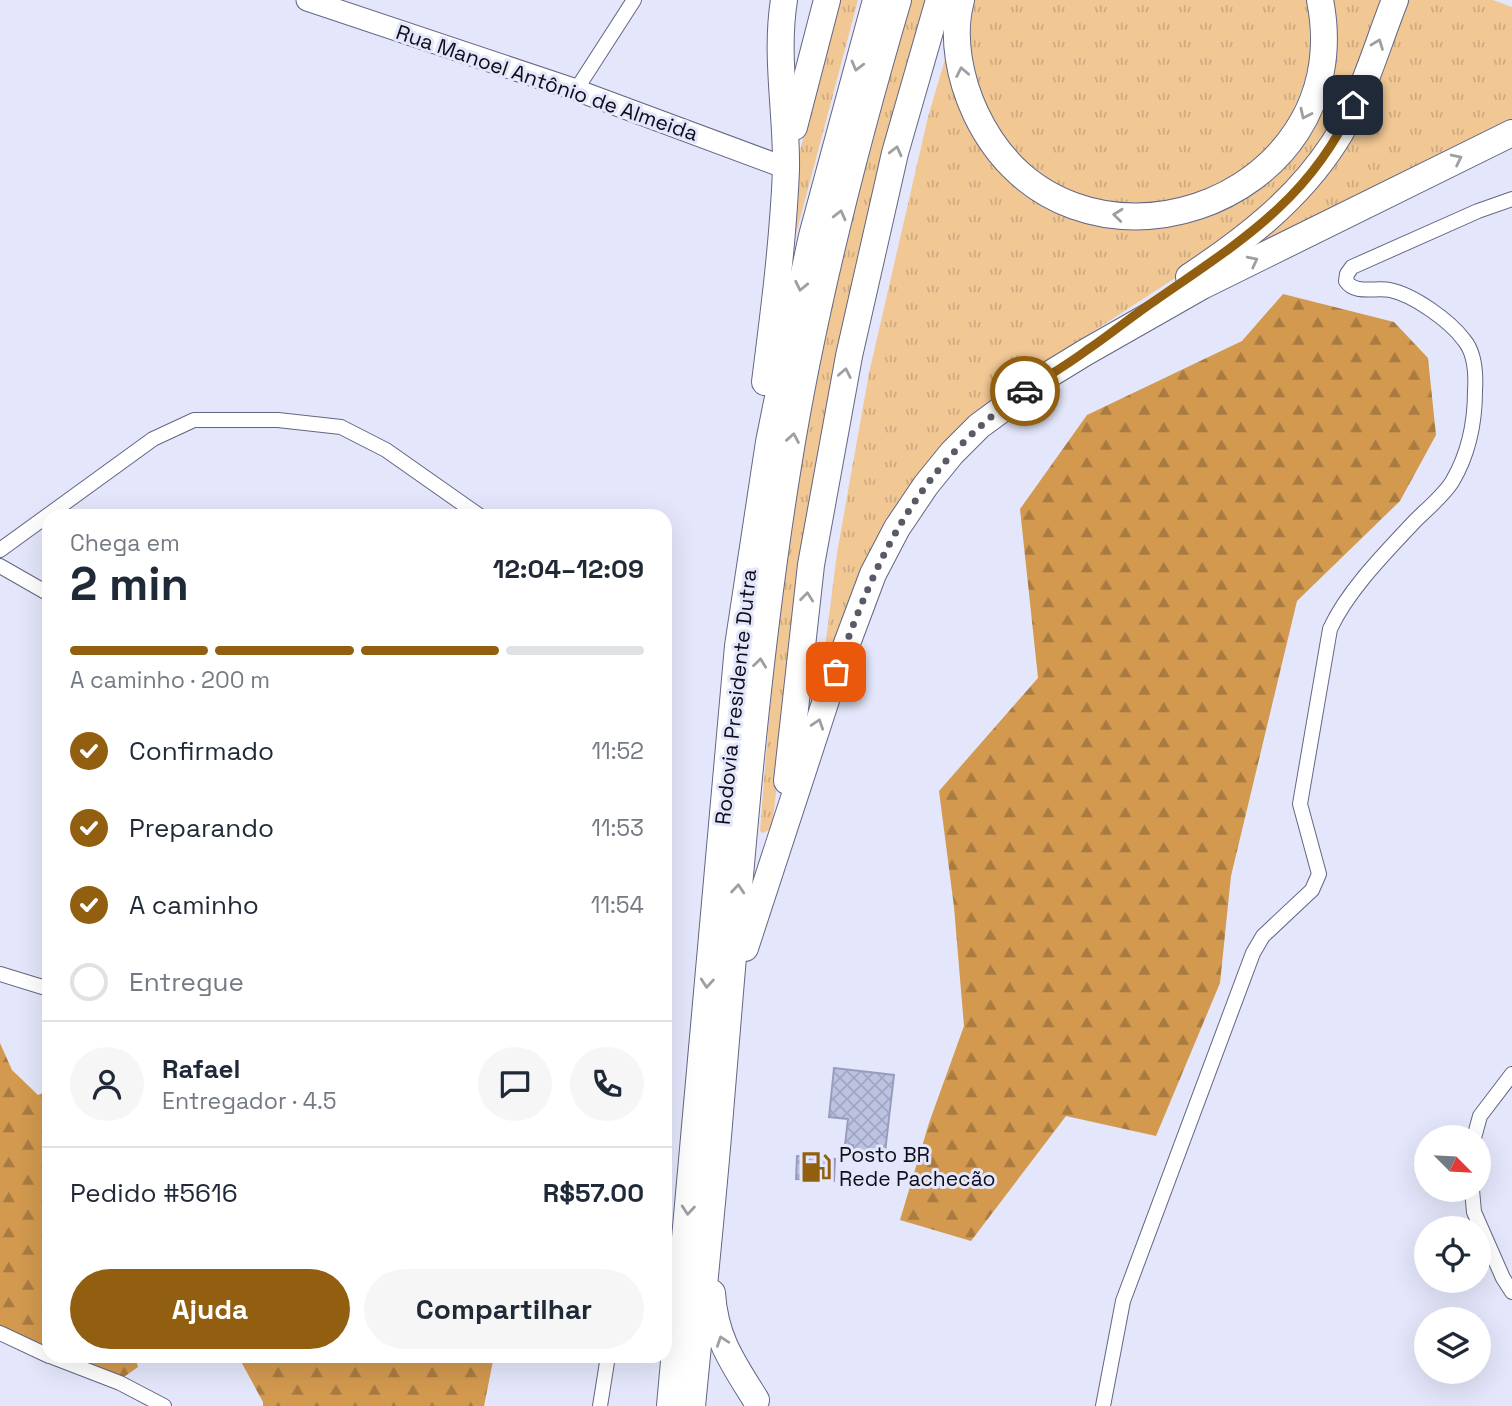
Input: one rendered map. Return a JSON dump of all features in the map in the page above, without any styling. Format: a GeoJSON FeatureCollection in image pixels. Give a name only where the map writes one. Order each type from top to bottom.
{"type":"FeatureCollection","features":[{"type":"Feature","properties":{"kind":"highway"},"geometry":{"type":"LineString","coordinates":[[784,0],[781,40],[786,168]]}},
{"type":"Feature","properties":{"kind":"highway"},"geometry":{"type":"LineString","coordinates":[[738,646],[749,499],[777,283],[786,168],[797,110],[827,0]]}},
{"type":"Feature","properties":{"kind":"highway","name":"Rodovia Presidente Dutra"},"geometry":{"type":"LineString","coordinates":[[670,1406],[738,646],[769,442],[790,338],[812,236],[876,0]]}},
{"type":"Feature","properties":{"kind":"highway","name":"Rodovia Presidente Dutra"},"geometry":{"type":"LineString","coordinates":[[692,1406],[754,717],[788,464],[803,381],[839,219],[898,0]]}},
{"type":"Feature","properties":{"kind":"highway"},"geometry":{"type":"LineString","coordinates":[[781,835],[811,565],[828,465],[849,356],[895,153],[939,0]]}},
{"type":"Feature","properties":{"kind":"highway"},"geometry":{"type":"LineString","coordinates":[[961,0],[957,37],[964,85],[984,130],[1012,167],[1059,199],[1080,207],[1112,215],[1148,217],[1193,209],[1237,190],[1254,178],[1286,145],[1311,101],[1318,77],[1324,29],[1320,0]]}},
{"type":"Feature","properties":{"kind":"highway"},"geometry":{"type":"LineString","coordinates":[[1086,352],[1252,233],[1298,191],[1334,142],[1347,119],[1395,0]]}},
{"type":"Feature","properties":{"kind":"highway"},"geometry":{"type":"LineString","coordinates":[[721,1104],[746,943],[852,626],[873,573],[897,528],[952,453],[979,426],[1050,374],[1086,352],[1202,286],[1512,132]]}},
{"type":"Feature","properties":{"kind":"highway"},"geometry":{"type":"LineString","coordinates":[[708,1239],[714,1315],[726,1352],[756,1400]]}},
{"type":"Feature","properties":{"kind":"street","name":"Rua Manoel Antônio de Almeida"},"geometry":{"type":"LineString","coordinates":[[307,0],[576,90],[786,168]]}},
{"type":"Feature","properties":{"kind":"street"},"geometry":{"type":"LineString","coordinates":[[576,90],[634,0]]}},
{"type":"Feature","properties":{"kind":"street"},"geometry":{"type":"LineString","coordinates":[[1103,1406],[1123,1301],[1253,953],[1263,936],[1307,895],[1317,882],[1318,866],[1300,804],[1330,629],[1341,609],[1386,551],[1451,484],[1471,435],[1475,407],[1473,359],[1467,343],[1457,331],[1433,312],[1404,295],[1390,290],[1356,289],[1346,281],[1347,274],[1352,267],[1478,211],[1512,200]]}},
{"type":"Feature","properties":{"kind":"street"},"geometry":{"type":"LineString","coordinates":[[57,509],[153,439],[194,420],[278,420],[341,427],[386,450],[471,509]]}},
{"type":"Feature","properties":{"kind":"street"},"geometry":{"type":"LineString","coordinates":[[0,550],[42,520]]}},
{"type":"Feature","properties":{"kind":"street"},"geometry":{"type":"LineString","coordinates":[[0,566],[42,590]]}},
{"type":"Feature","properties":{"kind":"street"},"geometry":{"type":"LineString","coordinates":[[0,974],[42,987]]}},
{"type":"Feature","properties":{"kind":"street"},"geometry":{"type":"LineString","coordinates":[[1478,1125],[1480,1116],[1512,1074]]}},
{"type":"Feature","properties":{"kind":"street"},"geometry":{"type":"LineString","coordinates":[[1473,1202],[1474,1212],[1503,1278],[1512,1292]]}},
{"type":"Feature","properties":{"kind":"street"},"geometry":{"type":"LineString","coordinates":[[0,1333],[42,1352]]}},
{"type":"Feature","properties":{"kind":"street"},"geometry":{"type":"LineString","coordinates":[[68,1363],[120,1383],[164,1406]]}},
{"type":"Feature","properties":{"kind":"street"},"geometry":{"type":"LineString","coordinates":[[600,1406],[607,1363]]}},
{"type":"Feature","properties":{"kind":"green space"},"geometry":{"type":"Polygon","coordinates":[[[840,0],[858,0],[792,249],[799,154],[840,0]]]}},
{"type":"Feature","properties":{"kind":"green space"},"geometry":{"type":"Polygon","coordinates":[[[910,0],[930,0],[782,737],[772,829],[762,833],[760,831],[777,640],[802,459],[842,261],[910,0]]]}},
{"type":"Feature","properties":{"kind":"green space"},"geometry":{"type":"Polygon","coordinates":[[[974,0],[1309,0],[1310,59],[1292,113],[1265,155],[1222,187],[1155,206],[1086,198],[1058,185],[1017,156],[979,96],[969,45],[974,0]]]}},
{"type":"Feature","properties":{"kind":"green space"},"geometry":{"type":"Polygon","coordinates":[[[1326,0],[1388,0],[1319,153],[1221,248],[1028,374],[961,429],[819,695],[837,553],[869,373],[928,117],[951,39],[1019,179],[1159,222],[1296,142],[1326,0]]]}},
{"type":"Feature","properties":{"kind":"green space"},"geometry":{"type":"Polygon","coordinates":[[[1407,0],[1493,0],[1512,7],[1512,122],[1255,251],[1251,244],[1269,229],[1407,0]]]}},
{"type":"Feature","properties":{"kind":"green space"},"geometry":{"type":"Polygon","coordinates":[[[1283,294],[1394,322],[1428,358],[1436,435],[1400,501],[1297,601],[1231,876],[1220,983],[1156,1136],[1066,1116],[971,1241],[900,1220],[929,1123],[964,1026],[954,907],[939,791],[1038,678],[1020,509],[1087,415],[1242,341],[1283,294]]]}},
{"type":"Feature","properties":{"kind":"green space"},"geometry":{"type":"Polygon","coordinates":[[[0,1043],[12,1070],[38,1095],[42,1093],[42,1349],[0,1334],[0,1043]]]}},
{"type":"Feature","properties":{"kind":"green space"},"geometry":{"type":"Polygon","coordinates":[[[81,1363],[137,1363],[138,1367],[121,1379],[81,1363]]]}},
{"type":"Feature","properties":{"kind":"green space"},"geometry":{"type":"Polygon","coordinates":[[[242,1363],[493,1363],[484,1406],[263,1406],[242,1363]]]}},
{"type":"Feature","properties":{"kind":"building"},"geometry":{"type":"Polygon","coordinates":[[[834,1068],[894,1075],[884,1161],[852,1158],[853,1145],[845,1145],[848,1119],[829,1117],[834,1068]]]}},
{"type":"Feature","properties":{"kind":"building","name":"Posto BR Rede Pachecão"},"geometry":{"type":"Polygon","coordinates":[[[797,1156],[835,1159],[834,1181],[796,1179],[797,1156]]]}},
{"type":"Feature","properties":{"kind":"way so far"},"geometry":{"type":"LineString","coordinates":[[836,672],[873,573],[897,528],[952,453],[979,426],[1025,391]]}},
{"type":"Feature","properties":{"kind":"place","name":"Posto BR Rede Pachecão"},"geometry":{"type":"Point","coordinates":[816,1167]}},
{"type":"Feature","properties":{"kind":"route"},"geometry":{"type":"LineString","coordinates":[[1025,391],[1086,352],[1276,213],[1317,167],[1334,142],[1353,105]]}}]}
